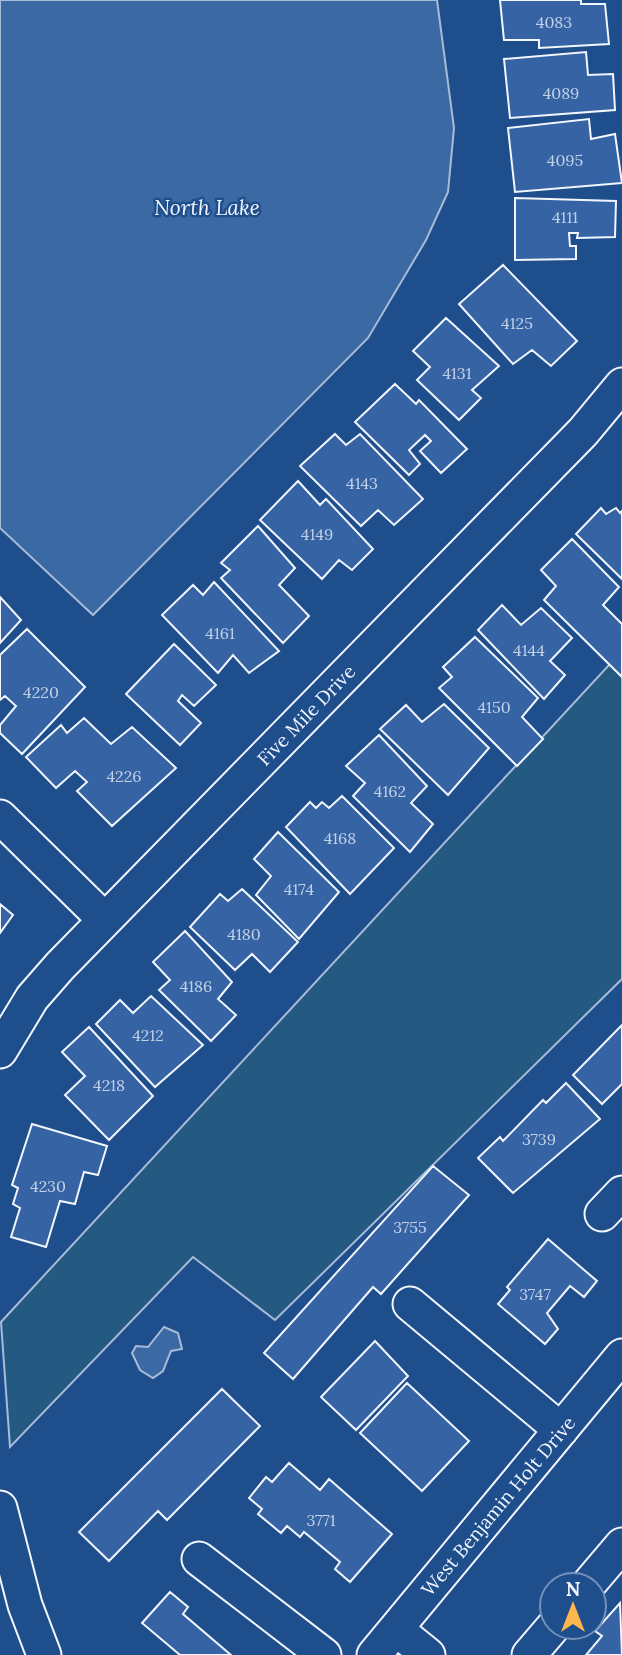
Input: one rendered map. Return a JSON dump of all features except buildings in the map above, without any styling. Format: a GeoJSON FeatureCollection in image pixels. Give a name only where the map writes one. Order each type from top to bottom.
{"type":"FeatureCollection","features":[{"type":"Feature","properties":{"kind":"street","name":"Five Mile Drive"},"geometry":{"type":"LineString","coordinates":[[0,1051],[32,998],[105,919],[583,432],[622,386]]}},
{"type":"Feature","properties":{"kind":"street"},"geometry":{"type":"LineString","coordinates":[[0,817],[105,919]]}},
{"type":"Feature","properties":{"kind":"street"},"geometry":{"type":"LineString","coordinates":[[410,1304],[561,1430]]}},
{"type":"Feature","properties":{"kind":"street","name":"West Benjamin Holt Drive"},"geometry":{"type":"LineString","coordinates":[[374,1655],[622,1356]]}},
{"type":"Feature","properties":{"kind":"street"},"geometry":{"type":"LineString","coordinates":[[0,1508],[8,1571],[44,1655]]}},
{"type":"Feature","properties":{"kind":"street"},"geometry":{"type":"LineString","coordinates":[[600,1571],[622,1545]]}},
{"type":"Feature","properties":{"kind":"street"},"geometry":{"type":"LineString","coordinates":[[199,1559],[324,1655]]}},
{"type":"Feature","properties":{"kind":"street"},"geometry":{"type":"LineString","coordinates":[[396,1629],[428,1655]]}},
{"type":"Feature","properties":{"kind":"street"},"geometry":{"type":"LineString","coordinates":[[529,1655],[541,1641]]}},
{"type":"Feature","properties":{"kind":"shaded area"},"geometry":{"type":"Polygon","coordinates":[[[622,651],[622,979],[275,1320],[193,1257],[10,1447],[1,1322],[622,651]]]}},
{"type":"Feature","properties":{"kind":"water","name":"North Lake"},"geometry":{"type":"Polygon","coordinates":[[[0,0],[437,0],[454,128],[448,192],[426,240],[368,338],[93,615],[0,528],[0,0]]]}},
{"type":"Feature","properties":{"kind":"water"},"geometry":{"type":"Polygon","coordinates":[[[164,1327],[178,1333],[182,1349],[171,1351],[163,1371],[153,1378],[140,1370],[132,1353],[136,1346],[148,1347],[164,1327]]]}}]}
